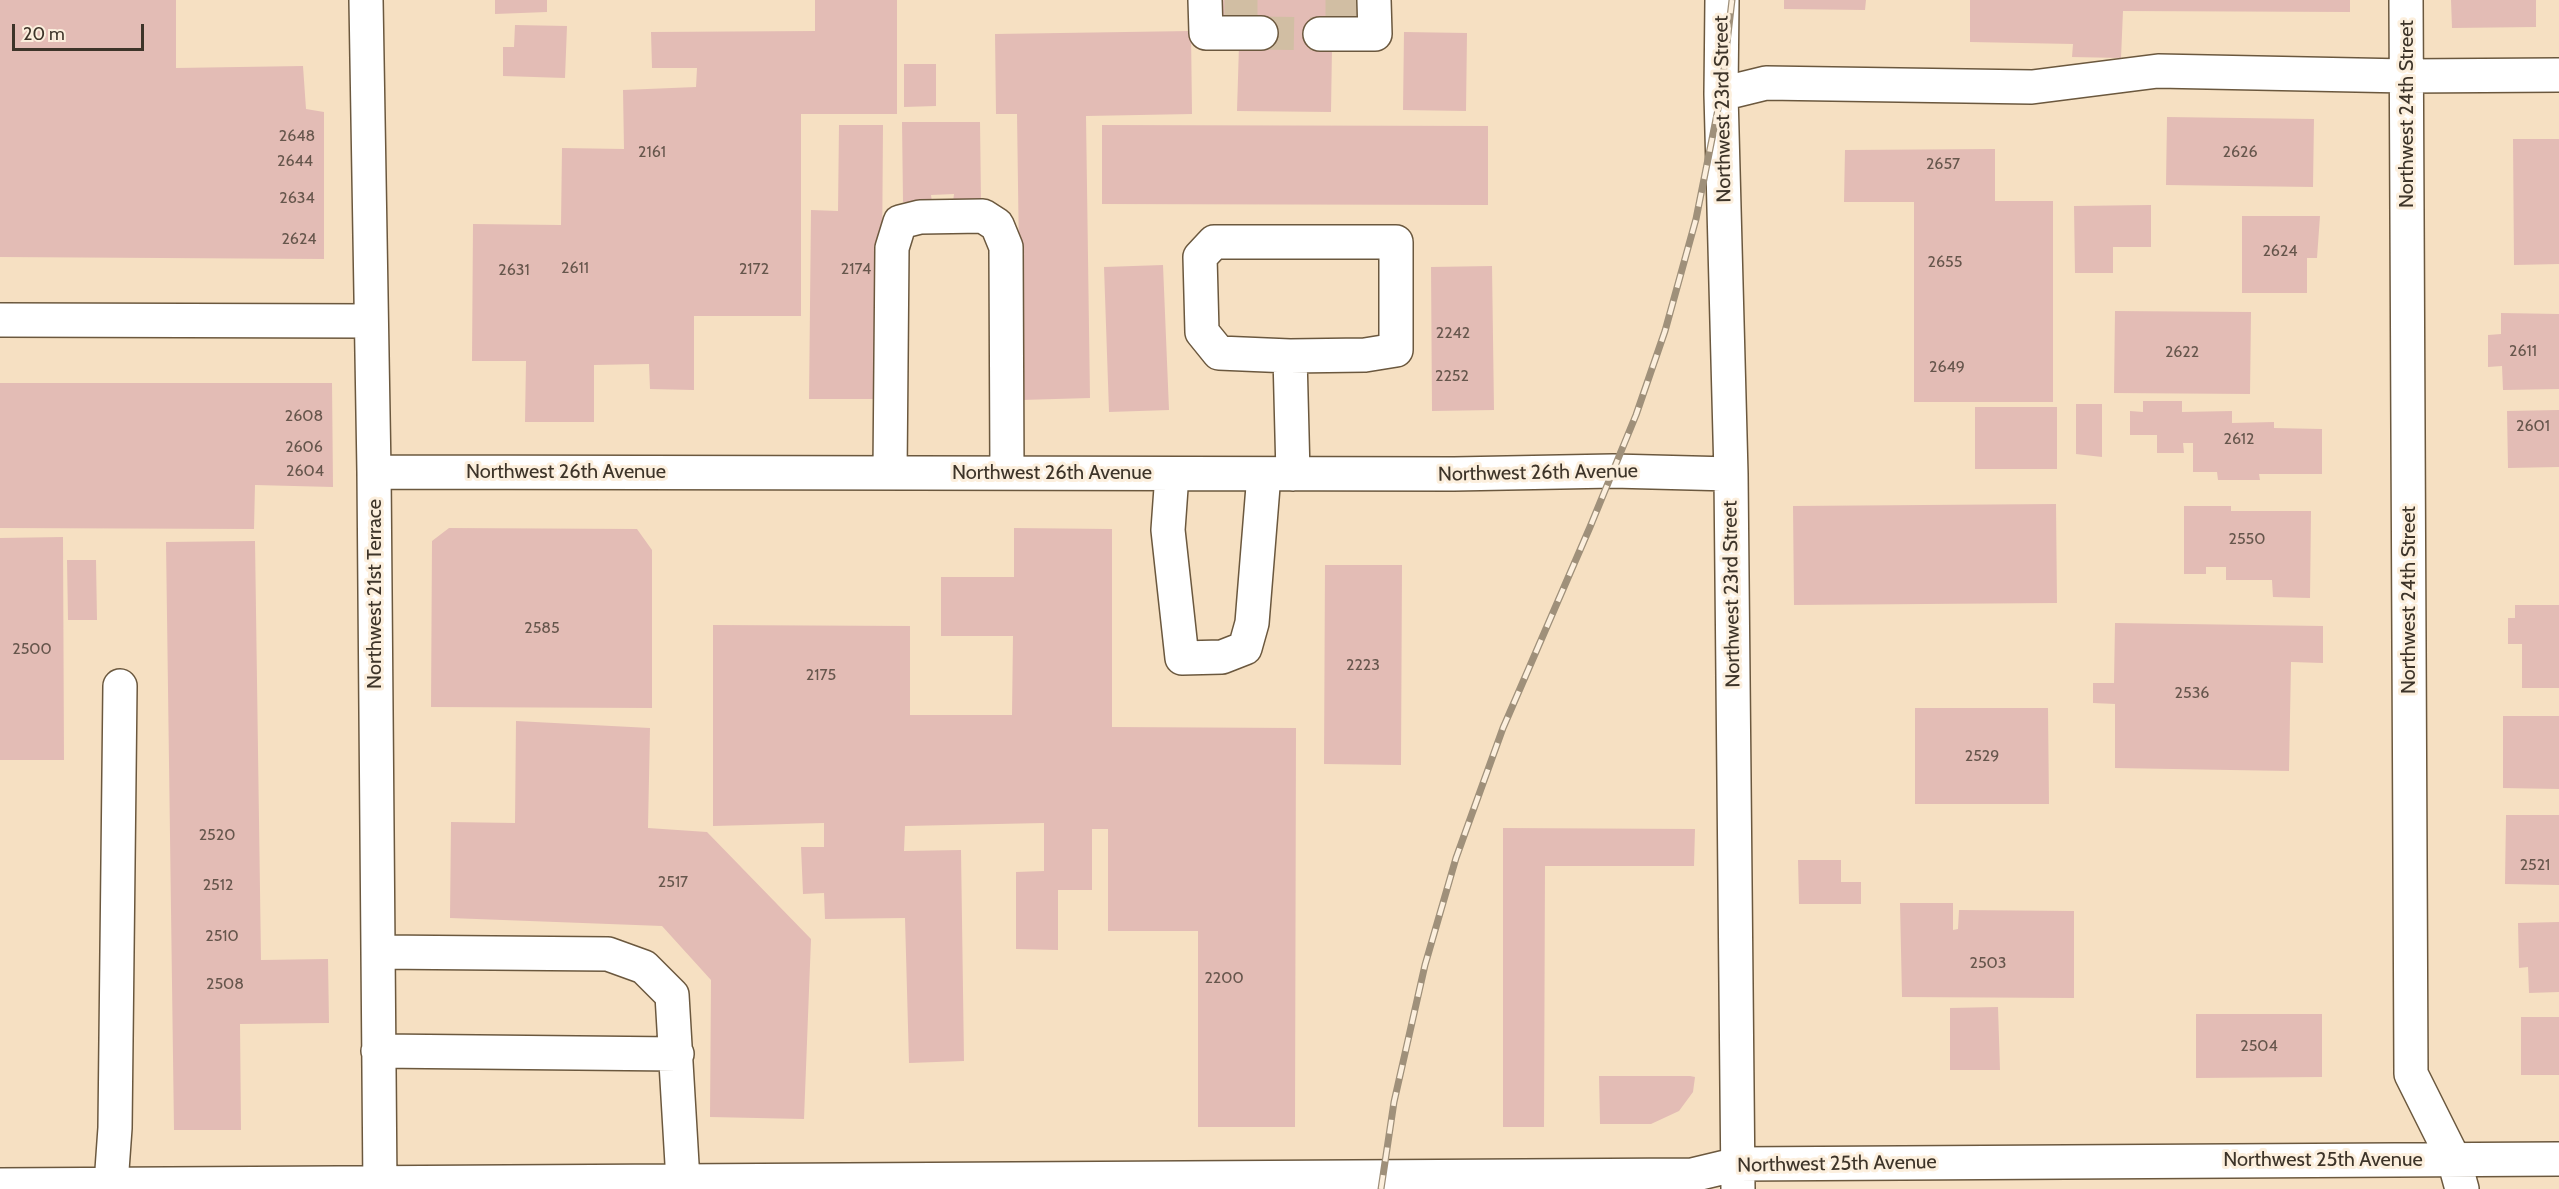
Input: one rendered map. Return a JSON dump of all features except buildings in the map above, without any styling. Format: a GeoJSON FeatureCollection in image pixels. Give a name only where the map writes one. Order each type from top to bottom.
{"type":"FeatureCollection","features":[{"type":"Feature","properties":{"kind":"street","name":"Northwest 21st Terrace"},"geometry":{"type":"LineString","coordinates":[[366,0],[374,472],[380,1186]]}},
{"type":"Feature","properties":{"kind":"street"},"geometry":{"type":"LineString","coordinates":[[1205,0],[1206,33],[1247,28]]}},
{"type":"Feature","properties":{"kind":"street"},"geometry":{"type":"LineString","coordinates":[[1334,28],[1375,34],[1374,0]]}},
{"type":"Feature","properties":{"kind":"street","name":"Northwest 23rd Street"},"geometry":{"type":"LineString","coordinates":[[1722,0],[1721,94],[1731,474],[1738,1176]]}},
{"type":"Feature","properties":{"kind":"street","name":"Northwest 24th Street"},"geometry":{"type":"LineString","coordinates":[[2406,0],[2411,1074],[2458,1174]]}},
{"type":"Feature","properties":{"kind":"street"},"geometry":{"type":"LineString","coordinates":[[1721,94],[1766,83],[2032,87],[2157,70],[2406,76],[2559,75]]}},
{"type":"Feature","properties":{"kind":"street"},"geometry":{"type":"LineString","coordinates":[[890,473],[892,248],[900,222],[920,217],[983,216],[997,225],[1006,247],[1007,474]]}},
{"type":"Feature","properties":{"kind":"street"},"geometry":{"type":"LineString","coordinates":[[1214,242],[1396,242],[1396,350],[1365,355],[1290,356],[1219,353],[1202,332],[1200,257],[1214,242]]}},
{"type":"Feature","properties":{"kind":"street"},"geometry":{"type":"LineString","coordinates":[[0,320],[371,321]]}},
{"type":"Feature","properties":{"kind":"street"},"geometry":{"type":"LineString","coordinates":[[1172,474],[1167,530],[1182,658],[1222,657],[1245,648],[1252,623],[1278,474],[1290,356]]}},
{"type":"Feature","properties":{"kind":"street","name":"Northwest 26th Avenue"},"geometry":{"type":"LineString","coordinates":[[374,472],[1278,474],[1613,471],[1731,474]]}},
{"type":"Feature","properties":{"kind":"street"},"geometry":{"type":"LineString","coordinates":[[111,1184],[115,1128],[120,686]]}},
{"type":"Feature","properties":{"kind":"street"},"geometry":{"type":"LineString","coordinates":[[378,952],[608,954],[644,967],[672,996],[683,1182]]}},
{"type":"Feature","properties":{"kind":"street"},"geometry":{"type":"LineString","coordinates":[[378,1051],[677,1054]]}},
{"type":"Feature","properties":{"kind":"street","name":"Northwest 25th Avenue"},"geometry":{"type":"LineString","coordinates":[[0,1185],[380,1186],[1692,1175],[2458,1174],[2559,1159]]}},
{"type":"Feature","properties":{"kind":"tunnel"},"geometry":{"type":"LineString","coordinates":[[1241,0],[1241,17]]}},
{"type":"Feature","properties":{"kind":"tunnel"},"geometry":{"type":"LineString","coordinates":[[1342,0],[1342,19]]}},
{"type":"Feature","properties":{"kind":"tunnel"},"geometry":{"type":"LineString","coordinates":[[1261,33],[1320,34]]}},
{"type":"Feature","properties":{"kind":"railway"},"geometry":{"type":"LineString","coordinates":[[1381,1189],[1394,1102],[1425,965],[1456,858],[1503,728],[1636,415],[1665,331],[1696,219],[1721,94],[1732,0]]}}]}
